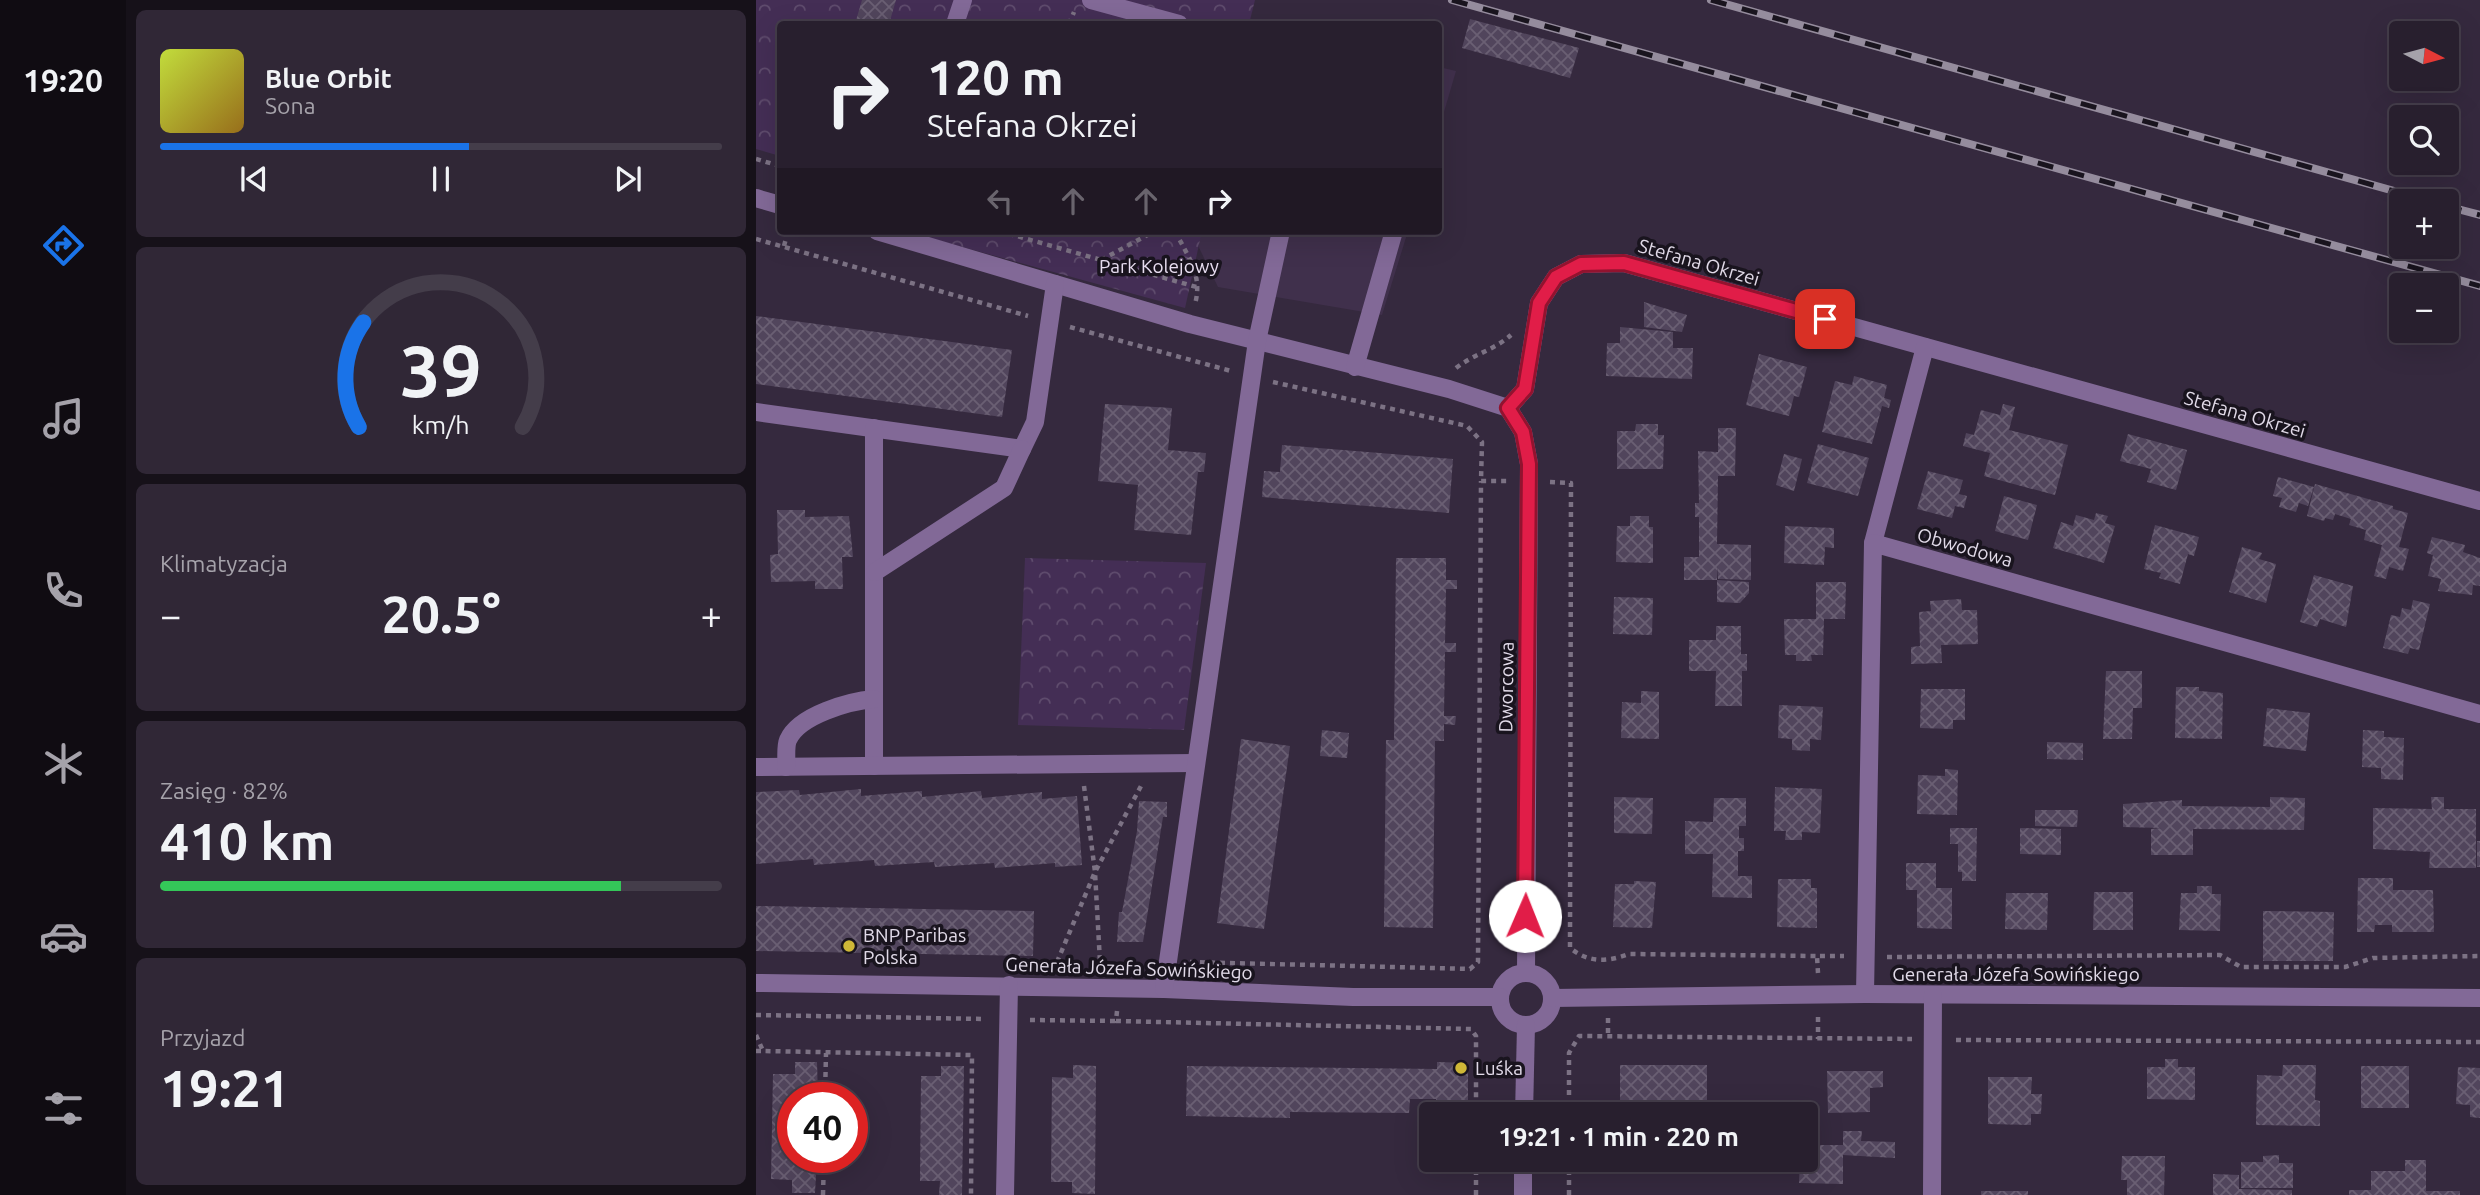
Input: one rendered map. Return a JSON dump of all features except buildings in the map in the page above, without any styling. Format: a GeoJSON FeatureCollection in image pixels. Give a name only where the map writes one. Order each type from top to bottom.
{"type":"FeatureCollection","features":[{"type":"Feature","properties":{"kind":"street"},"geometry":{"type":"LineString","coordinates":[[956,21],[963,0]]}},
{"type":"Feature","properties":{"kind":"street"},"geometry":{"type":"LineString","coordinates":[[1091,0],[1168,21]]}},
{"type":"Feature","properties":{"kind":"street"},"geometry":{"type":"LineString","coordinates":[[756,198],[777,204]]}},
{"type":"Feature","properties":{"kind":"street"},"geometry":{"type":"LineString","coordinates":[[892,235],[1055,284],[1354,367],[1449,389],[1508,408]]}},
{"type":"Feature","properties":{"kind":"street"},"geometry":{"type":"LineString","coordinates":[[1164,989],[1252,377],[1280,235]]}},
{"type":"Feature","properties":{"kind":"street"},"geometry":{"type":"LineString","coordinates":[[1354,367],[1393,235]]}},
{"type":"Feature","properties":{"kind":"street","name":"Stefana Okrzei"},"geometry":{"type":"LineString","coordinates":[[1508,408],[1525,389],[1539,303],[1556,277],[1581,264],[1624,263],[2480,501]]}},
{"type":"Feature","properties":{"kind":"street"},"geometry":{"type":"LineString","coordinates":[[875,572],[1004,488],[1035,422],[1055,284]]}},
{"type":"Feature","properties":{"kind":"street"},"geometry":{"type":"LineString","coordinates":[[1865,994],[1873,543],[1926,347]]}},
{"type":"Feature","properties":{"kind":"street","name":"Dworcowa"},"geometry":{"type":"LineString","coordinates":[[1508,408],[1523,432],[1529,464],[1526,973]]}},
{"type":"Feature","properties":{"kind":"street"},"geometry":{"type":"LineString","coordinates":[[756,412],[1022,449]]}},
{"type":"Feature","properties":{"kind":"street"},"geometry":{"type":"LineString","coordinates":[[874,428],[874,766]]}},
{"type":"Feature","properties":{"kind":"street","name":"Obwodowa"},"geometry":{"type":"LineString","coordinates":[[1873,543],[2480,714]]}},
{"type":"Feature","properties":{"kind":"street"},"geometry":{"type":"LineString","coordinates":[[786,767],[787,741],[799,724],[853,700],[874,699]]}},
{"type":"Feature","properties":{"kind":"street"},"geometry":{"type":"LineString","coordinates":[[756,767],[1195,763]]}},
{"type":"Feature","properties":{"kind":"street"},"geometry":{"type":"LineString","coordinates":[[1526,973],[1534,974],[1547,983],[1552,998],[1547,1013],[1541,1020],[1526,1025],[1507,1017],[1500,997],[1505,982],[1518,974],[1526,973]]}},
{"type":"Feature","properties":{"kind":"street","name":"Generała Józefa Sowińskiego"},"geometry":{"type":"LineString","coordinates":[[756,982],[1009,985],[1353,997],[1500,997]]}},
{"type":"Feature","properties":{"kind":"street"},"geometry":{"type":"LineString","coordinates":[[1005,1195],[1009,985]]}},
{"type":"Feature","properties":{"kind":"street","name":"Generała Józefa Sowińskiego"},"geometry":{"type":"LineString","coordinates":[[1552,998],[1818,994],[2480,998]]}},
{"type":"Feature","properties":{"kind":"street"},"geometry":{"type":"LineString","coordinates":[[1932,1195],[1933,995]]}},
{"type":"Feature","properties":{"kind":"street"},"geometry":{"type":"LineString","coordinates":[[1524,1102],[1526,1025]]}},
{"type":"Feature","properties":{"kind":"street"},"geometry":{"type":"LineString","coordinates":[[1523,1172],[1523,1195]]}},
{"type":"Feature","properties":{"kind":"path"},"geometry":{"type":"LineString","coordinates":[[756,159],[777,165]]}},
{"type":"Feature","properties":{"kind":"path"},"geometry":{"type":"LineString","coordinates":[[784,246],[788,235]]}},
{"type":"Feature","properties":{"kind":"path"},"geometry":{"type":"LineString","coordinates":[[1013,235],[1200,288],[1196,273],[1177,235]]}},
{"type":"Feature","properties":{"kind":"path"},"geometry":{"type":"LineString","coordinates":[[1101,260],[1148,235]]}},
{"type":"Feature","properties":{"kind":"path"},"geometry":{"type":"LineString","coordinates":[[756,239],[1252,377],[1467,426],[1482,442],[1478,962],[1470,970],[1444,969]]}},
{"type":"Feature","properties":{"kind":"path"},"geometry":{"type":"LineString","coordinates":[[1481,481],[1508,481]]}},
{"type":"Feature","properties":{"kind":"path"},"geometry":{"type":"LineString","coordinates":[[1546,482],[1571,483],[1570,948],[1581,956],[1607,962],[1629,954],[1865,957],[2220,955],[2241,967],[2345,968],[2373,958],[2480,956]]}},
{"type":"Feature","properties":{"kind":"path"},"geometry":{"type":"LineString","coordinates":[[1081,764],[1095,872],[1100,962]]}},
{"type":"Feature","properties":{"kind":"path"},"geometry":{"type":"LineString","coordinates":[[1058,962],[1095,872],[1153,764]]}},
{"type":"Feature","properties":{"kind":"path"},"geometry":{"type":"LineString","coordinates":[[1817,956],[1818,1039]]}},
{"type":"Feature","properties":{"kind":"path"},"geometry":{"type":"LineString","coordinates":[[756,1015],[1116,1021]]}},
{"type":"Feature","properties":{"kind":"path"},"geometry":{"type":"LineString","coordinates":[[1443,1027],[1471,1029],[1476,1036],[1476,1102]]}},
{"type":"Feature","properties":{"kind":"path"},"geometry":{"type":"LineString","coordinates":[[756,1035],[763,1051]]}},
{"type":"Feature","properties":{"kind":"path"},"geometry":{"type":"LineString","coordinates":[[1569,1102],[1569,1053],[1579,1036],[1920,1040]]}},
{"type":"Feature","properties":{"kind":"path"},"geometry":{"type":"LineString","coordinates":[[1949,1040],[2480,1042]]}},
{"type":"Feature","properties":{"kind":"path"},"geometry":{"type":"LineString","coordinates":[[756,1051],[972,1055],[971,1195]]}},
{"type":"Feature","properties":{"kind":"path"},"geometry":{"type":"LineString","coordinates":[[825,1082],[826,1052]]}},
{"type":"Feature","properties":{"kind":"path"},"geometry":{"type":"LineString","coordinates":[[1476,1172],[1476,1195]]}},
{"type":"Feature","properties":{"kind":"path"},"geometry":{"type":"LineString","coordinates":[[1569,1172],[1569,1195]]}},
{"type":"Feature","properties":{"kind":"path"},"geometry":{"type":"LineString","coordinates":[[823,1195],[824,1173]]}},
{"type":"Feature","properties":{"kind":"shaded area"},"geometry":{"type":"Polygon","coordinates":[[[1442,68],[1456,71],[1442,119],[1442,68]]]}},
{"type":"Feature","properties":{"kind":"shaded area"},"geometry":{"type":"Polygon","coordinates":[[[1193,235],[1407,235],[1382,315],[1218,287],[1193,235]]]}},
{"type":"Feature","properties":{"kind":"green space"},"geometry":{"type":"Polygon","coordinates":[[[756,0],[1255,0],[1250,21],[777,21],[777,155],[756,149],[756,0]]]}},
{"type":"Feature","properties":{"kind":"green space","name":"Park Kolejowy"},"geometry":{"type":"Polygon","coordinates":[[[919,235],[1201,235],[1185,308],[919,235]]]}},
{"type":"Feature","properties":{"kind":"green space"},"geometry":{"type":"Polygon","coordinates":[[[1025,558],[1206,563],[1184,730],[1018,725],[1025,558]]]}},
{"type":"Feature","properties":{"kind":"railway"},"geometry":{"type":"LineString","coordinates":[[1452,0],[2480,286]]}},
{"type":"Feature","properties":{"kind":"railway"},"geometry":{"type":"LineString","coordinates":[[1711,0],[2389,190]]}},
{"type":"Feature","properties":{"kind":"railway"},"geometry":{"type":"LineString","coordinates":[[2459,209],[2480,215]]}},
{"type":"Feature","properties":{"kind":"place","name":"BNP Paribas Polska"},"geometry":{"type":"Point","coordinates":[849,946]}},
{"type":"Feature","properties":{"kind":"place","name":"Luśka"},"geometry":{"type":"Point","coordinates":[1461,1068]}},
{"type":"Feature","properties":{"kind":"route"},"geometry":{"type":"LineString","coordinates":[[1525,916],[1529,464],[1523,432],[1508,408],[1525,389],[1539,303],[1556,277],[1581,264],[1624,263],[1825,319]]}}]}
